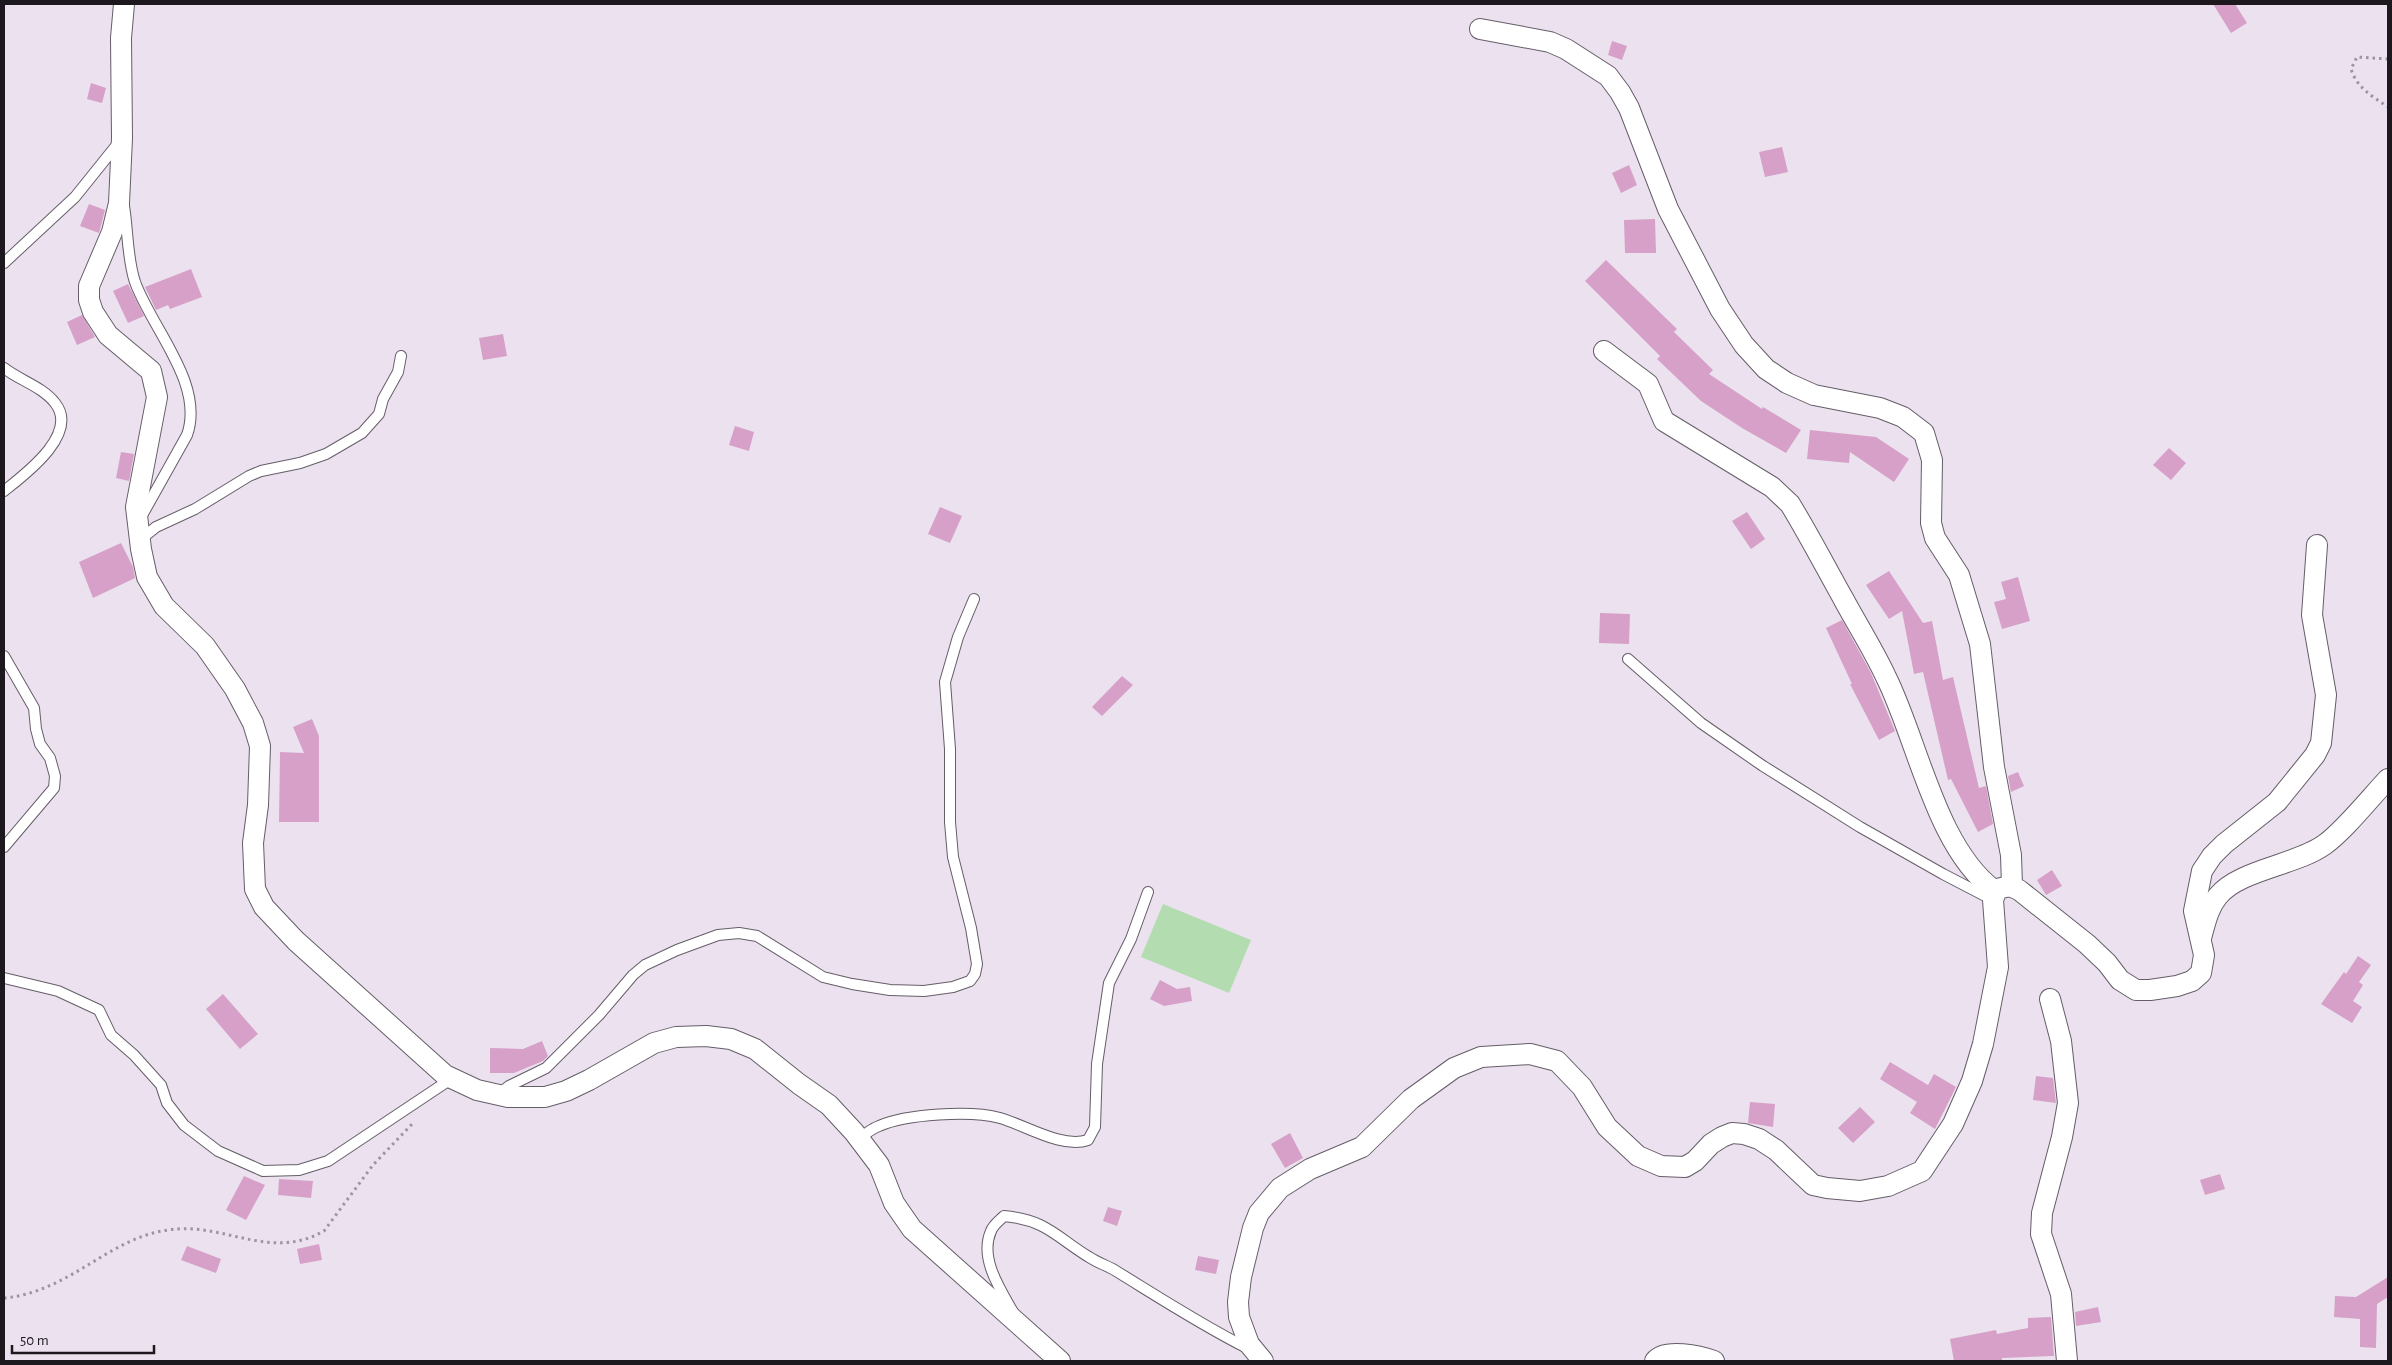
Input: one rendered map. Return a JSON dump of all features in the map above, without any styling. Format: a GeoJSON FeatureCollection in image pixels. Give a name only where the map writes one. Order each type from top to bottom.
{"type":"FeatureCollection","features":[{"type":"Feature","properties":{"kind":"street"},"geometry":{"type":"LineString","coordinates":[[124,4],[121,38],[122,138],[119,203],[112,232],[88,286],[89,300],[93,312],[108,335],[127,352],[143,362],[151,371],[157,397],[136,508],[141,549],[147,577],[164,606],[204,646],[235,689],[252,723],[260,746],[258,805],[253,843],[255,889],[261,901],[296,941],[340,979],[404,1040],[451,1079],[477,1090],[508,1097],[545,1097],[566,1091],[589,1080],[654,1042],[676,1037],[706,1036],[731,1039],[754,1049],[829,1105],[879,1165],[894,1203],[912,1229],[1060,1361]]}},
{"type":"Feature","properties":{"kind":"street"},"geometry":{"type":"LineString","coordinates":[[1259,1357],[1249,1344],[1239,1318],[1238,1290],[1253,1228],[1259,1213],[1280,1188],[1310,1170],[1362,1147],[1411,1099],[1454,1068],[1481,1057],[1530,1054],[1556,1062],[1582,1087],[1606,1127],[1638,1156],[1661,1166],[1685,1166],[1695,1161],[1711,1144],[1732,1133],[1744,1134],[1766,1143],[1776,1150],[1813,1184],[1827,1188],[1860,1191],[1888,1186],[1922,1171],[1953,1124],[1972,1081],[1983,1044],[1998,967],[2000,892],[2011,855],[1994,767],[1980,644],[1960,575],[1935,538],[1931,523],[1932,460],[1924,433],[1903,417],[1880,408],[1814,395],[1787,383],[1766,369],[1744,345],[1720,309],[1668,209],[1629,108],[1608,76],[1566,49],[1550,42],[1480,29]]}},
{"type":"Feature","properties":{"kind":"street"},"geometry":{"type":"LineString","coordinates":[[1604,351],[1648,384],[1664,421],[1772,487],[1790,504],[1886,677],[1909,731],[1927,786],[1945,825],[1969,864],[1985,883],[2088,944],[2107,963],[2120,980],[2136,990],[2150,990],[2192,981],[2200,973],[2204,963],[2201,938],[2194,911],[2202,871],[2212,856],[2224,844],[2277,802],[2315,755],[2321,742],[2326,695],[2312,614],[2317,545]]}},
{"type":"Feature","properties":{"kind":"street"},"geometry":{"type":"LineString","coordinates":[[2201,938],[2210,909],[2219,894],[2252,875],[2314,852],[2326,844],[2388,779]]}},
{"type":"Feature","properties":{"kind":"street"},"geometry":{"type":"LineString","coordinates":[[2050,999],[2061,1041],[2068,1104],[2062,1138],[2042,1213],[2041,1234],[2061,1294],[2067,1361]]}},
{"type":"Feature","properties":{"kind":"street"},"geometry":{"type":"LineString","coordinates":[[1655,1361],[1662,1356],[1682,1354],[1704,1357],[1714,1361]]}},
{"type":"Feature","properties":{"kind":"lane"},"geometry":{"type":"LineString","coordinates":[[4,263],[75,196],[122,138]]}},
{"type":"Feature","properties":{"kind":"lane"},"geometry":{"type":"LineString","coordinates":[[120,185],[135,281],[152,318],[183,375],[192,405],[192,423],[141,515],[140,531],[156,527],[195,509],[249,476],[326,454],[354,438],[374,422],[379,414],[383,399],[398,372],[401,356]]}},
{"type":"Feature","properties":{"kind":"lane"},"geometry":{"type":"LineString","coordinates":[[4,368],[46,395],[56,404],[60,426],[48,453],[4,491]]}},
{"type":"Feature","properties":{"kind":"lane"},"geometry":{"type":"LineString","coordinates":[[498,1095],[509,1086],[546,1068],[600,1015],[633,975],[645,965],[677,950],[718,935],[739,933],[757,936],[823,977],[852,984],[890,990],[924,991],[953,987],[970,980],[975,974],[977,964],[971,928],[953,857],[950,822],[950,749],[945,682],[958,637],[974,599]]}},
{"type":"Feature","properties":{"kind":"lane"},"geometry":{"type":"LineString","coordinates":[[4,656],[34,708],[40,744],[50,758],[55,776],[54,788],[4,847]]}},
{"type":"Feature","properties":{"kind":"lane"},"geometry":{"type":"LineString","coordinates":[[1628,659],[1701,724],[1763,766],[1860,827],[1943,874],[2000,892]]}},
{"type":"Feature","properties":{"kind":"lane"},"geometry":{"type":"LineString","coordinates":[[859,1139],[880,1125],[931,1116],[971,1113],[1002,1118],[1067,1141],[1079,1143],[1088,1140],[1095,1127],[1097,1064],[1109,983],[1131,939],[1148,892]]}},
{"type":"Feature","properties":{"kind":"lane"},"geometry":{"type":"LineString","coordinates":[[4,978],[58,991],[99,1010],[112,1035],[134,1055],[160,1085],[167,1103],[184,1125],[218,1151],[263,1171],[299,1170],[328,1161],[451,1079]]}},
{"type":"Feature","properties":{"kind":"lane"},"geometry":{"type":"LineString","coordinates":[[1023,1328],[1005,1297],[986,1252],[991,1230],[1004,1216],[1026,1218],[1053,1231],[1089,1258],[1114,1269],[1187,1316],[1259,1357]]}},
{"type":"Feature","properties":{"kind":"path"},"geometry":{"type":"LineString","coordinates":[[2388,59],[2357,57],[2350,69],[2354,80],[2363,90],[2388,107]]}},
{"type":"Feature","properties":{"kind":"path"},"geometry":{"type":"LineString","coordinates":[[4,1298],[42,1291],[129,1243],[165,1230],[195,1227],[230,1236],[288,1244],[315,1236],[324,1231],[387,1149],[418,1119]]}},
{"type":"Feature","properties":{"kind":"green space"},"geometry":{"type":"Polygon","coordinates":[[[1163,904],[1251,940],[1229,993],[1141,957],[1163,904]]]}},
{"type":"Feature","properties":{"kind":"building"},"geometry":{"type":"Polygon","coordinates":[[[2213,4],[2235,4],[2247,23],[2231,33],[2213,4]]]}},
{"type":"Feature","properties":{"kind":"building"},"geometry":{"type":"Polygon","coordinates":[[[1612,41],[1627,46],[1622,60],[1608,55],[1612,41]]]}},
{"type":"Feature","properties":{"kind":"building"},"geometry":{"type":"Polygon","coordinates":[[[91,83],[106,88],[102,103],[87,99],[91,83]]]}},
{"type":"Feature","properties":{"kind":"building"},"geometry":{"type":"Polygon","coordinates":[[[1782,147],[1788,172],[1765,177],[1759,152],[1782,147]]]}},
{"type":"Feature","properties":{"kind":"building"},"geometry":{"type":"Polygon","coordinates":[[[1629,165],[1637,185],[1621,193],[1612,173],[1629,165]]]}},
{"type":"Feature","properties":{"kind":"building"},"geometry":{"type":"Polygon","coordinates":[[[89,204],[105,210],[99,233],[80,226],[89,204]]]}},
{"type":"Feature","properties":{"kind":"building"},"geometry":{"type":"Polygon","coordinates":[[[1655,219],[1656,253],[1625,253],[1624,220],[1655,219]]]}},
{"type":"Feature","properties":{"kind":"building"},"geometry":{"type":"Polygon","coordinates":[[[1606,260],[1677,329],[1674,332],[1713,370],[1709,374],[1762,409],[1763,407],[1801,430],[1786,453],[1742,428],[1701,401],[1657,359],[1660,356],[1585,281],[1606,260]]]}},
{"type":"Feature","properties":{"kind":"building"},"geometry":{"type":"Polygon","coordinates":[[[191,269],[202,297],[170,309],[168,305],[156,310],[145,287],[191,269]]]}},
{"type":"Feature","properties":{"kind":"building"},"geometry":{"type":"Polygon","coordinates":[[[128,284],[144,316],[128,323],[113,291],[128,284]]]}},
{"type":"Feature","properties":{"kind":"building"},"geometry":{"type":"Polygon","coordinates":[[[82,315],[95,337],[77,345],[67,322],[82,315]]]}},
{"type":"Feature","properties":{"kind":"building"},"geometry":{"type":"Polygon","coordinates":[[[503,334],[507,356],[483,360],[479,338],[503,334]]]}},
{"type":"Feature","properties":{"kind":"building"},"geometry":{"type":"Polygon","coordinates":[[[735,426],[754,432],[749,451],[729,445],[735,426]]]}},
{"type":"Feature","properties":{"kind":"building"},"geometry":{"type":"Polygon","coordinates":[[[1810,430],[1876,437],[1909,459],[1894,482],[1850,452],[1849,463],[1807,459],[1810,430]]]}},
{"type":"Feature","properties":{"kind":"building"},"geometry":{"type":"Polygon","coordinates":[[[2169,448],[2186,463],[2171,480],[2153,465],[2169,448]]]}},
{"type":"Feature","properties":{"kind":"building"},"geometry":{"type":"Polygon","coordinates":[[[121,452],[134,454],[129,481],[116,478],[121,452]]]}},
{"type":"Feature","properties":{"kind":"building"},"geometry":{"type":"Polygon","coordinates":[[[940,507],[962,516],[950,543],[928,534],[940,507]]]}},
{"type":"Feature","properties":{"kind":"building"},"geometry":{"type":"Polygon","coordinates":[[[1747,512],[1765,539],[1751,549],[1732,521],[1747,512]]]}},
{"type":"Feature","properties":{"kind":"building"},"geometry":{"type":"Polygon","coordinates":[[[121,543],[133,567],[135,578],[93,598],[79,562],[121,543]]]}},
{"type":"Feature","properties":{"kind":"building"},"geometry":{"type":"Polygon","coordinates":[[[1889,571],[1923,623],[1932,621],[1943,680],[1953,677],[1979,788],[1986,786],[1993,824],[1978,832],[1951,779],[1948,780],[1923,672],[1914,674],[1902,611],[1889,619],[1866,585],[1889,571]]]}},
{"type":"Feature","properties":{"kind":"building"},"geometry":{"type":"Polygon","coordinates":[[[2018,577],[2030,621],[2002,629],[1994,602],[2006,599],[2001,582],[2018,577]]]}},
{"type":"Feature","properties":{"kind":"building"},"geometry":{"type":"Polygon","coordinates":[[[1600,613],[1630,614],[1629,644],[1599,643],[1600,613]]]}},
{"type":"Feature","properties":{"kind":"building"},"geometry":{"type":"Polygon","coordinates":[[[1842,620],[1871,673],[1895,731],[1879,740],[1850,684],[1852,684],[1826,628],[1842,620]]]}},
{"type":"Feature","properties":{"kind":"building"},"geometry":{"type":"Polygon","coordinates":[[[1122,676],[1133,685],[1102,716],[1092,707],[1122,676]]]}},
{"type":"Feature","properties":{"kind":"building"},"geometry":{"type":"Polygon","coordinates":[[[312,719],[319,736],[319,822],[279,822],[280,752],[304,753],[293,727],[312,719]]]}},
{"type":"Feature","properties":{"kind":"building"},"geometry":{"type":"Polygon","coordinates":[[[2018,772],[2024,786],[2011,792],[2008,776],[2018,772]]]}},
{"type":"Feature","properties":{"kind":"building"},"geometry":{"type":"Polygon","coordinates":[[[2052,870],[2062,886],[2046,895],[2037,880],[2052,870]]]}},
{"type":"Feature","properties":{"kind":"building"},"geometry":{"type":"Polygon","coordinates":[[[2358,956],[2371,965],[2359,982],[2363,985],[2353,1001],[2362,1007],[2352,1023],[2321,1004],[2358,956]]]}},
{"type":"Feature","properties":{"kind":"building"},"geometry":{"type":"Polygon","coordinates":[[[1160,980],[1177,989],[1190,987],[1192,1001],[1164,1006],[1150,999],[1160,980]]]}},
{"type":"Feature","properties":{"kind":"building"},"geometry":{"type":"Polygon","coordinates":[[[223,994],[258,1034],[240,1049],[206,1009],[223,994]]]}},
{"type":"Feature","properties":{"kind":"building"},"geometry":{"type":"Polygon","coordinates":[[[542,1041],[548,1056],[543,1061],[514,1073],[490,1073],[490,1048],[523,1049],[542,1041]]]}},
{"type":"Feature","properties":{"kind":"building"},"geometry":{"type":"Polygon","coordinates":[[[1890,1062],[1928,1085],[1934,1074],[1956,1087],[1935,1129],[1910,1113],[1917,1102],[1880,1079],[1890,1062]]]}},
{"type":"Feature","properties":{"kind":"building"},"geometry":{"type":"Polygon","coordinates":[[[2036,1076],[2053,1078],[2056,1103],[2033,1100],[2036,1076]]]}},
{"type":"Feature","properties":{"kind":"building"},"geometry":{"type":"Polygon","coordinates":[[[1750,1102],[1775,1104],[1773,1127],[1748,1123],[1750,1102]]]}},
{"type":"Feature","properties":{"kind":"building"},"geometry":{"type":"Polygon","coordinates":[[[1860,1107],[1875,1122],[1853,1143],[1838,1128],[1860,1107]]]}},
{"type":"Feature","properties":{"kind":"building"},"geometry":{"type":"Polygon","coordinates":[[[1290,1133],[1303,1158],[1285,1168],[1271,1144],[1290,1133]]]}},
{"type":"Feature","properties":{"kind":"building"},"geometry":{"type":"Polygon","coordinates":[[[2220,1174],[2225,1189],[2205,1195],[2200,1180],[2220,1174]]]}},
{"type":"Feature","properties":{"kind":"building"},"geometry":{"type":"Polygon","coordinates":[[[244,1176],[265,1185],[246,1220],[226,1210],[244,1176]]]}},
{"type":"Feature","properties":{"kind":"building"},"geometry":{"type":"Polygon","coordinates":[[[279,1179],[313,1181],[311,1198],[278,1195],[279,1179]]]}},
{"type":"Feature","properties":{"kind":"building"},"geometry":{"type":"Polygon","coordinates":[[[1108,1207],[1122,1211],[1117,1226],[1103,1221],[1108,1207]]]}},
{"type":"Feature","properties":{"kind":"building"},"geometry":{"type":"Polygon","coordinates":[[[319,1244],[322,1260],[300,1264],[297,1249],[319,1244]]]}},
{"type":"Feature","properties":{"kind":"building"},"geometry":{"type":"Polygon","coordinates":[[[187,1246],[221,1259],[216,1273],[181,1260],[187,1246]]]}},
{"type":"Feature","properties":{"kind":"building"},"geometry":{"type":"Polygon","coordinates":[[[1198,1256],[1219,1260],[1216,1274],[1195,1270],[1198,1256]]]}},
{"type":"Feature","properties":{"kind":"building"},"geometry":{"type":"Polygon","coordinates":[[[2388,1277],[2388,1297],[2377,1304],[2376,1348],[2360,1347],[2360,1319],[2334,1317],[2335,1296],[2356,1297],[2388,1277]]]}},
{"type":"Feature","properties":{"kind":"building"},"geometry":{"type":"Polygon","coordinates":[[[2098,1307],[2101,1322],[2076,1326],[2075,1312],[2098,1307]]]}},
{"type":"Feature","properties":{"kind":"building"},"geometry":{"type":"Polygon","coordinates":[[[2051,1317],[2054,1356],[2002,1358],[2002,1361],[1954,1361],[1950,1339],[1996,1330],[1997,1334],[2028,1328],[2028,1318],[2051,1317]]]}}]}
